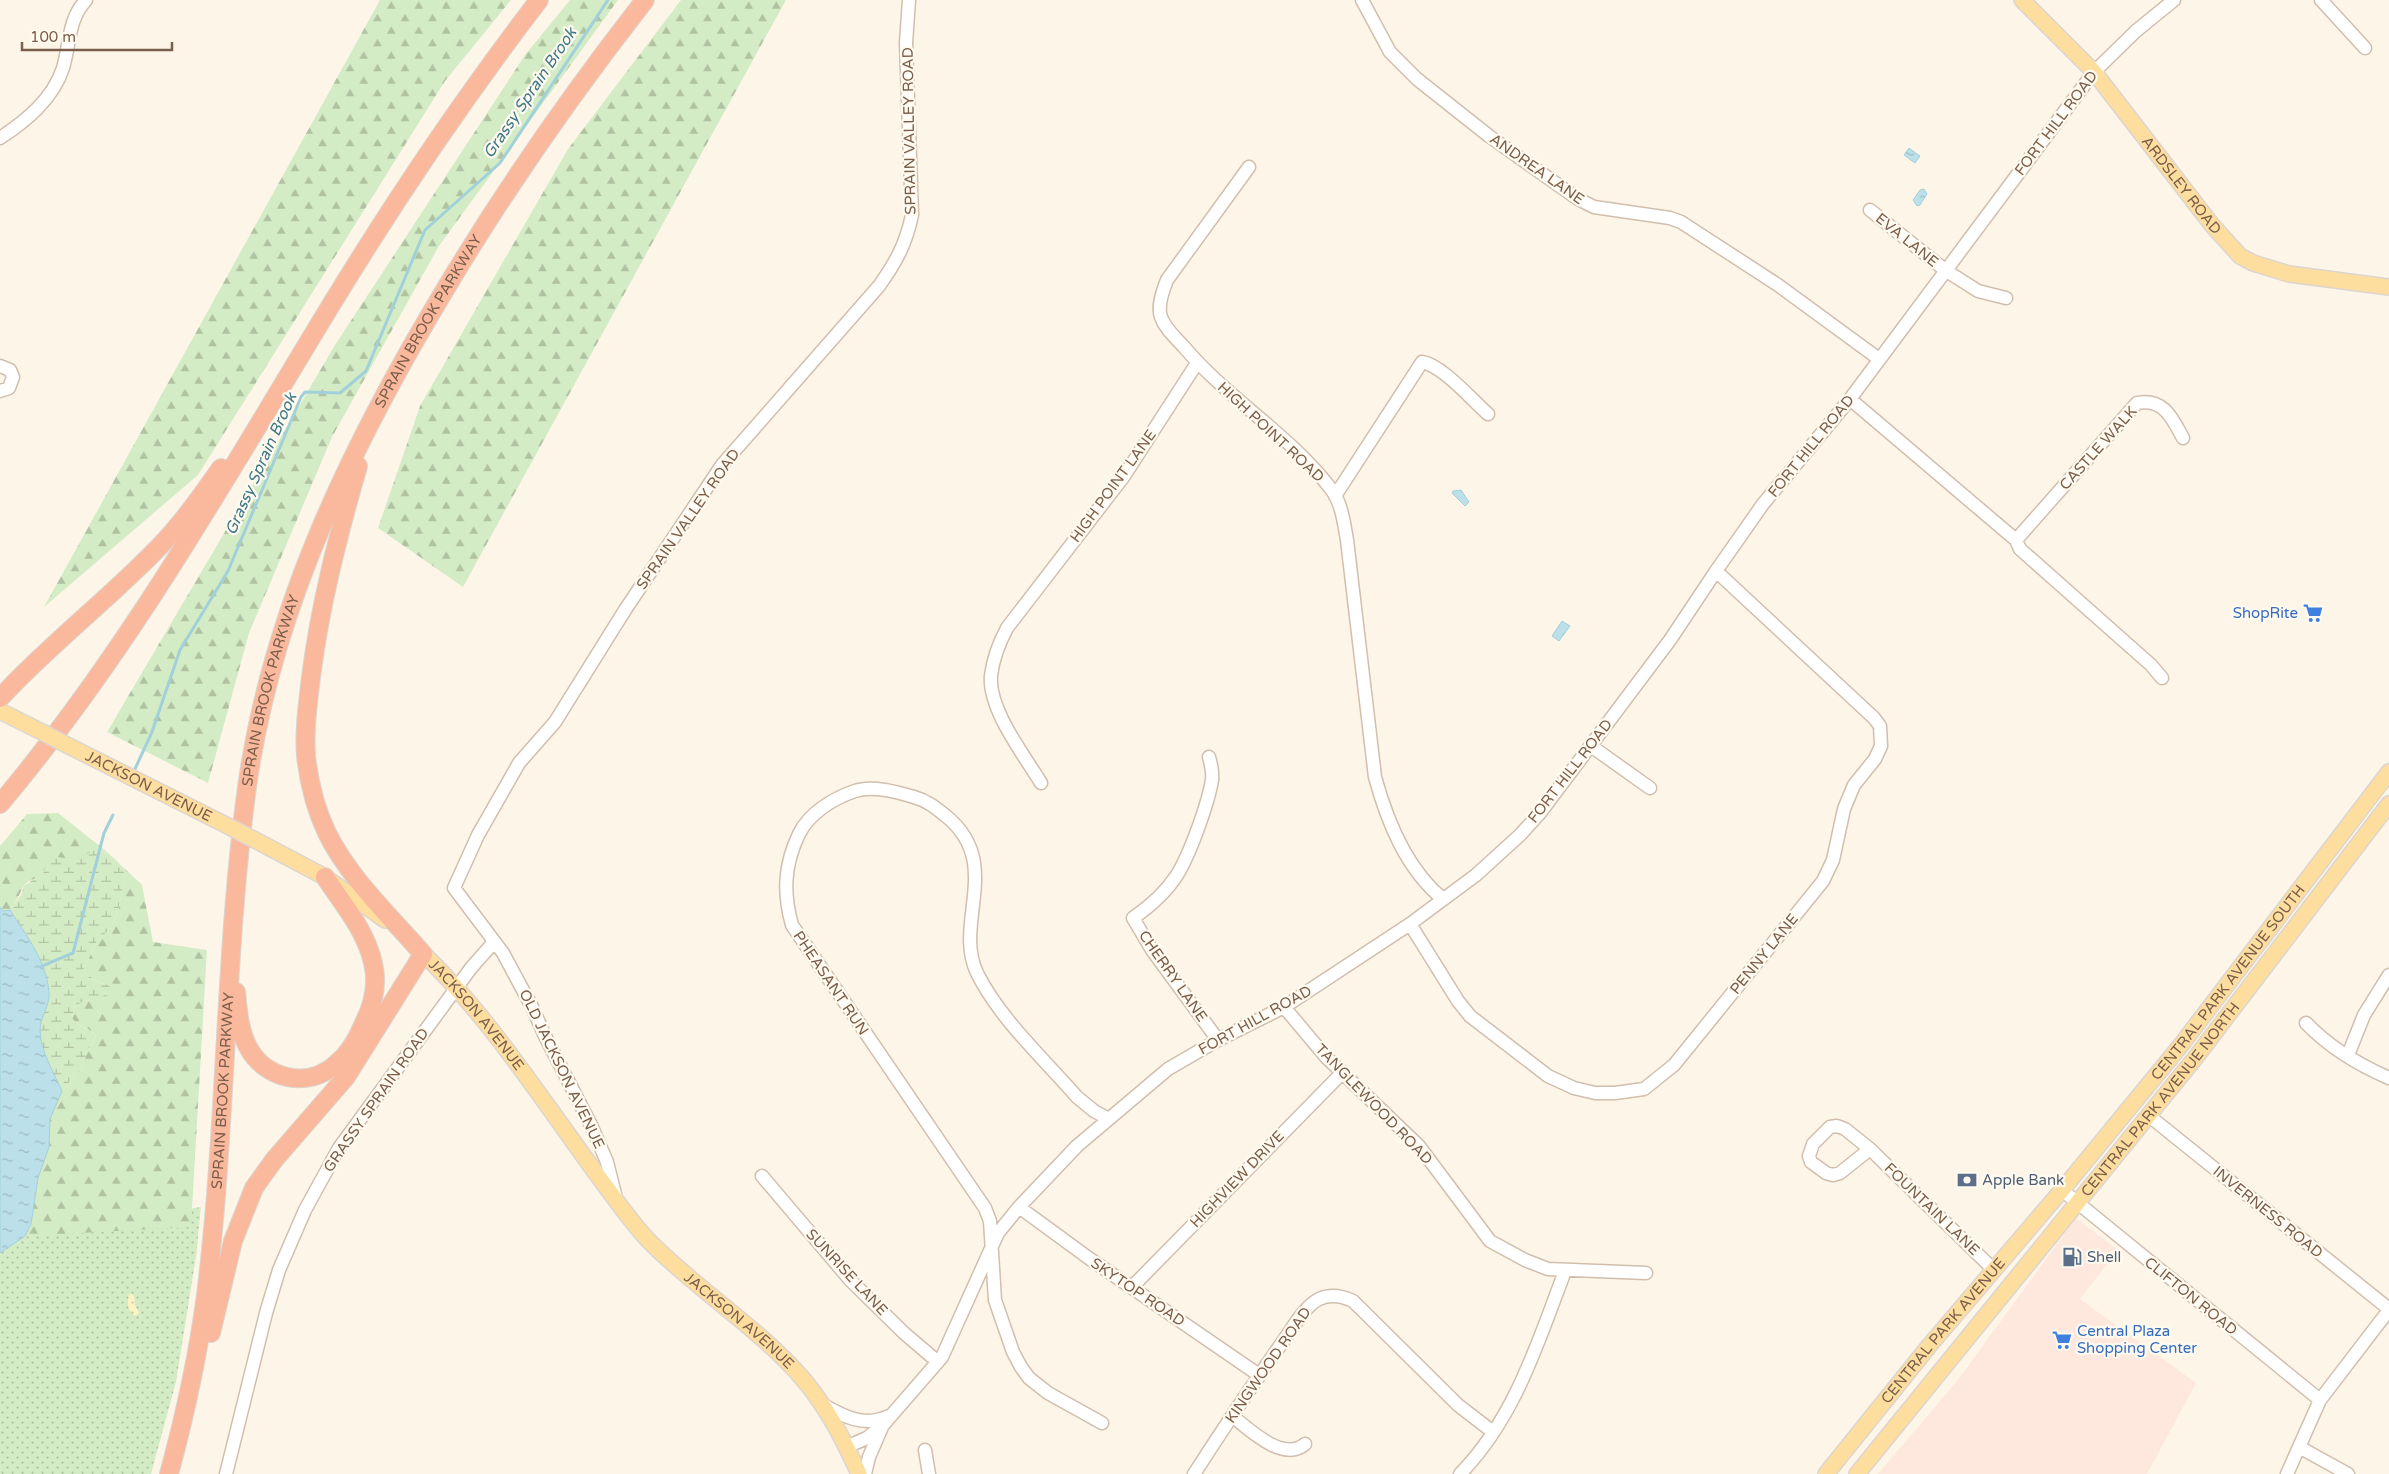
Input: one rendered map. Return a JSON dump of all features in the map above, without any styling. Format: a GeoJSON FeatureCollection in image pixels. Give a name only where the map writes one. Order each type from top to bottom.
{"type":"FeatureCollection","features":[{"type":"Feature","properties":{"kind":"highway"},"geometry":{"type":"LineString","coordinates":[[0,804],[70,717],[128,635],[188,543],[291,371],[415,173],[539,0]]}},
{"type":"Feature","properties":{"kind":"highway","name":"SPRAIN BROOK PARKWAY"},"geometry":{"type":"LineString","coordinates":[[169,1474],[192,1379],[209,1270],[219,1159],[231,929],[248,783],[269,675],[291,604],[314,544],[370,423],[416,339],[491,216],[569,102],[645,0]]}},
{"type":"Feature","properties":{"kind":"highway"},"geometry":{"type":"LineString","coordinates":[[0,698],[35,662],[137,568],[174,530],[195,504],[291,371]]}},
{"type":"Feature","properties":{"kind":"highway"},"geometry":{"type":"LineString","coordinates":[[169,1474],[197,1392],[231,1248],[249,1198],[267,1169],[346,1076],[423,954],[362,884],[334,846],[316,807],[307,761],[308,709],[318,628],[334,551],[370,423]]}},
{"type":"Feature","properties":{"kind":"highway"},"geometry":{"type":"LineString","coordinates":[[231,929],[240,1023],[245,1042],[254,1057],[271,1071],[290,1078],[310,1078],[327,1071],[343,1057],[360,1032],[372,1002],[375,974],[372,957],[362,934],[325,877]]}},
{"type":"Feature","properties":{"kind":"main road","name":"ARDSLEY ROAD"},"geometry":{"type":"LineString","coordinates":[[2022,0],[2094,72],[2212,224],[2240,256],[2253,263],[2289,274],[2389,287]]}},
{"type":"Feature","properties":{"kind":"main road","name":"JACKSON AVENUE"},"geometry":{"type":"LineString","coordinates":[[0,711],[325,877],[392,924],[457,988],[616,1202],[648,1240],[777,1353],[804,1380],[846,1447],[859,1474]]}},
{"type":"Feature","properties":{"kind":"main road","name":"CENTRAL PARK AVENUE SOUTH"},"geometry":{"type":"LineString","coordinates":[[2062,1190],[2193,1030],[2389,772]]}},
{"type":"Feature","properties":{"kind":"main road","name":"CENTRAL PARK AVENUE NORTH"},"geometry":{"type":"LineString","coordinates":[[2076,1203],[2231,1012],[2389,804]]}},
{"type":"Feature","properties":{"kind":"main road","name":"CENTRAL PARK AVENUE"},"geometry":{"type":"LineString","coordinates":[[1826,1474],[1994,1269],[2062,1190]]}},
{"type":"Feature","properties":{"kind":"main road","name":"CENTRAL PARK AVENUE"},"geometry":{"type":"LineString","coordinates":[[1857,1474],[2076,1203]]}},
{"type":"Feature","properties":{"kind":"street"},"geometry":{"type":"LineString","coordinates":[[0,138],[27,120],[57,83],[67,51],[74,17],[86,0]]}},
{"type":"Feature","properties":{"kind":"street","name":"SPRAIN VALLEY ROAD"},"geometry":{"type":"LineString","coordinates":[[494,942],[454,888],[478,835],[519,763],[555,722],[625,610],[722,465],[879,286],[896,263],[907,239],[912,215],[906,43],[909,0]]}},
{"type":"Feature","properties":{"kind":"street","name":"ANDREA LANE"},"geometry":{"type":"LineString","coordinates":[[1362,0],[1390,52],[1417,79],[1489,136],[1578,199],[1594,207],[1670,218],[1681,222],[1778,286],[1878,359]]}},
{"type":"Feature","properties":{"kind":"street","name":"FORT HILL ROAD"},"geometry":{"type":"LineString","coordinates":[[846,1447],[867,1438],[886,1421],[938,1362],[956,1331],[998,1233],[1019,1207],[1077,1146],[1168,1069],[1218,1040],[1284,1007],[1410,924],[1476,875],[1520,835],[1555,796],[1670,640],[1764,504],[1850,399],[2094,72],[2136,30],[2174,0]]}},
{"type":"Feature","properties":{"kind":"street"},"geometry":{"type":"LineString","coordinates":[[2321,0],[2365,48]]}},
{"type":"Feature","properties":{"kind":"street","name":"HIGH POINT ROAD"},"geometry":{"type":"LineString","coordinates":[[1249,167],[1167,280],[1162,294],[1160,315],[1197,363],[1314,469],[1335,496],[1348,540],[1378,786],[1385,814],[1418,873],[1443,899]]}},
{"type":"Feature","properties":{"kind":"street","name":"EVA LANE"},"geometry":{"type":"LineString","coordinates":[[1870,210],[1945,270],[1978,291],[2006,298]]}},
{"type":"Feature","properties":{"kind":"street"},"geometry":{"type":"LineString","coordinates":[[1335,496],[1422,362],[1428,363],[1440,371],[1488,414]]}},
{"type":"Feature","properties":{"kind":"street","name":"HIGH POINT LANE"},"geometry":{"type":"LineString","coordinates":[[1041,783],[1003,720],[994,696],[991,677],[997,647],[1007,628],[1124,476],[1197,363]]}},
{"type":"Feature","properties":{"kind":"street"},"geometry":{"type":"LineString","coordinates":[[0,366],[10,370],[13,377],[9,388],[0,391]]}},
{"type":"Feature","properties":{"kind":"street"},"geometry":{"type":"LineString","coordinates":[[1850,399],[2016,540],[2020,549],[2151,665],[2162,678]]}},
{"type":"Feature","properties":{"kind":"street","name":"CASTLE WALK"},"geometry":{"type":"LineString","coordinates":[[2016,540],[2137,403],[2148,401],[2159,406],[2169,414],[2183,438]]}},
{"type":"Feature","properties":{"kind":"street","name":"PENNY LANE"},"geometry":{"type":"LineString","coordinates":[[1410,924],[1458,1001],[1470,1016],[1548,1076],[1595,1094],[1615,1093],[1644,1089],[1674,1065],[1823,881],[1833,860],[1844,809],[1854,785],[1875,759],[1881,746],[1880,726],[1874,718],[1716,571]]}},
{"type":"Feature","properties":{"kind":"street"},"geometry":{"type":"LineString","coordinates":[[1591,746],[1650,788]]}},
{"type":"Feature","properties":{"kind":"street","name":"CHERRY LANE"},"geometry":{"type":"LineString","coordinates":[[1209,757],[1212,778],[1209,794],[1186,857],[1177,875],[1165,890],[1133,918],[1152,950],[1218,1040]]}},
{"type":"Feature","properties":{"kind":"street","name":"PHEASANT RUN"},"geometry":{"type":"LineString","coordinates":[[1102,1424],[1048,1393],[1029,1378],[1020,1367],[1012,1352],[994,1300],[990,1221],[985,1208],[792,925],[785,891],[786,869],[791,850],[800,831],[819,810],[845,794],[858,790],[879,790],[928,801],[955,824],[965,838],[976,872],[971,949],[972,963],[986,990],[1077,1097],[1094,1111],[1109,1119]]}},
{"type":"Feature","properties":{"kind":"street","name":"GRASSY SPRAIN ROAD"},"geometry":{"type":"LineString","coordinates":[[226,1474],[266,1312],[279,1270],[305,1210],[339,1148],[457,988],[494,942]]}},
{"type":"Feature","properties":{"kind":"street","name":"OLD JACKSON AVENUE"},"geometry":{"type":"LineString","coordinates":[[494,942],[503,953],[532,1007],[591,1125],[608,1162],[616,1202]]}},
{"type":"Feature","properties":{"kind":"street"},"geometry":{"type":"LineString","coordinates":[[2348,1056],[2364,1015],[2389,975]]}},
{"type":"Feature","properties":{"kind":"street","name":"TANGLEWOOD ROAD"},"geometry":{"type":"LineString","coordinates":[[1284,1007],[1326,1057],[1419,1146],[1490,1241],[1525,1260],[1548,1269],[1646,1273]]}},
{"type":"Feature","properties":{"kind":"street"},"geometry":{"type":"LineString","coordinates":[[2306,1023],[2320,1038],[2348,1056],[2389,1078]]}},
{"type":"Feature","properties":{"kind":"street","name":"HIGHVIEW DRIVE"},"geometry":{"type":"LineString","coordinates":[[1132,1287],[1343,1072]]}},
{"type":"Feature","properties":{"kind":"street","name":"INVERNESS ROAD"},"geometry":{"type":"LineString","coordinates":[[2148,1114],[2389,1310]]}},
{"type":"Feature","properties":{"kind":"street","name":"FOUNTAIN LANE"},"geometry":{"type":"LineString","coordinates":[[1870,1149],[1840,1173],[1833,1175],[1826,1173],[1811,1162],[1809,1156],[1813,1144],[1830,1127],[1844,1129],[1870,1149],[1994,1269]]}},
{"type":"Feature","properties":{"kind":"street","name":"SUNRISE LANE"},"geometry":{"type":"LineString","coordinates":[[762,1176],[851,1281],[904,1333],[938,1362]]}},
{"type":"Feature","properties":{"kind":"street","name":"CLIFTON ROAD"},"geometry":{"type":"LineString","coordinates":[[2062,1190],[2320,1400]]}},
{"type":"Feature","properties":{"kind":"street","name":"SKYTOP ROAD"},"geometry":{"type":"LineString","coordinates":[[1019,1207],[1259,1375]]}},
{"type":"Feature","properties":{"kind":"street"},"geometry":{"type":"LineString","coordinates":[[1460,1474],[1493,1432],[1514,1398],[1565,1271]]}},
{"type":"Feature","properties":{"kind":"street","name":"KINGWOOD ROAD"},"geometry":{"type":"LineString","coordinates":[[1194,1474],[1259,1375],[1312,1304],[1320,1298],[1344,1297],[1353,1301],[1458,1405],[1493,1432]]}},
{"type":"Feature","properties":{"kind":"street"},"geometry":{"type":"LineString","coordinates":[[2287,1474],[2320,1400],[2389,1310]]}},
{"type":"Feature","properties":{"kind":"street"},"geometry":{"type":"LineString","coordinates":[[820,1403],[860,1422],[886,1421],[869,1457],[865,1474]]}},
{"type":"Feature","properties":{"kind":"street"},"geometry":{"type":"LineString","coordinates":[[1232,1416],[1256,1435],[1287,1450],[1299,1448],[1305,1444]]}},
{"type":"Feature","properties":{"kind":"street"},"geometry":{"type":"LineString","coordinates":[[2299,1446],[2348,1474]]}},
{"type":"Feature","properties":{"kind":"street"},"geometry":{"type":"LineString","coordinates":[[925,1450],[929,1474]]}},
{"type":"Feature","properties":{"kind":"shaded area","name":"Central Plaza Shopping Center"},"geometry":{"type":"Polygon","coordinates":[[[2076,1218],[2118,1250],[2080,1299],[2196,1383],[2147,1474],[1878,1474],[1957,1381],[2076,1218]]]}},
{"type":"Feature","properties":{"kind":"green space"},"geometry":{"type":"Polygon","coordinates":[[[380,0],[511,0],[445,81],[198,475],[44,607],[380,0]]]}},
{"type":"Feature","properties":{"kind":"green space"},"geometry":{"type":"Polygon","coordinates":[[[570,0],[618,0],[439,246],[332,437],[249,633],[208,783],[107,732],[335,345],[525,55],[570,0]]]}},
{"type":"Feature","properties":{"kind":"green space"},"geometry":{"type":"Polygon","coordinates":[[[681,0],[786,0],[463,587],[378,528],[420,406],[568,149],[681,0]]]}},
{"type":"Feature","properties":{"kind":"green space"},"geometry":{"type":"Polygon","coordinates":[[[58,813],[111,855],[101,850],[78,861],[61,858],[48,862],[39,877],[24,886],[10,910],[3,911],[0,907],[0,846],[27,814],[58,813]]]}},
{"type":"Feature","properties":{"kind":"green space"},"geometry":{"type":"Polygon","coordinates":[[[101,850],[116,860],[126,874],[118,910],[111,928],[96,942],[83,971],[99,983],[109,985],[111,993],[93,1000],[83,1001],[74,1008],[72,1018],[74,1021],[96,1036],[82,1066],[62,1091],[42,1045],[40,1025],[49,998],[44,970],[35,949],[10,910],[21,895],[24,886],[44,872],[48,861],[54,856],[78,861],[91,851],[101,850]]]}},
{"type":"Feature","properties":{"kind":"green space"},"geometry":{"type":"Polygon","coordinates":[[[121,865],[142,885],[153,942],[207,950],[191,1227],[25,1236],[31,1224],[38,1178],[49,1147],[50,1119],[62,1091],[82,1066],[96,1036],[72,1018],[74,1008],[83,1001],[93,1000],[109,985],[99,983],[83,971],[96,942],[111,928],[118,910],[126,874],[121,865]]]}},
{"type":"Feature","properties":{"kind":"green space"},"geometry":{"type":"Polygon","coordinates":[[[201,1207],[196,1257],[176,1382],[151,1474],[0,1474],[0,1243],[16,1229],[49,1231],[201,1207]]]}},
{"type":"Feature","properties":{"kind":"sand"},"geometry":{"type":"Polygon","coordinates":[[[131,1294],[134,1296],[135,1305],[139,1313],[135,1316],[128,1308],[128,1296],[131,1294]]]}},
{"type":"Feature","properties":{"kind":"water"},"geometry":{"type":"Polygon","coordinates":[[[1909,148],[1920,156],[1915,163],[1904,155],[1909,148]]]}},
{"type":"Feature","properties":{"kind":"water"},"geometry":{"type":"Polygon","coordinates":[[[1924,189],[1927,194],[1920,205],[1917,206],[1913,200],[1920,190],[1924,189]]]}},
{"type":"Feature","properties":{"kind":"water"},"geometry":{"type":"Polygon","coordinates":[[[1461,490],[1469,502],[1465,506],[1452,493],[1453,491],[1461,490]]]}},
{"type":"Feature","properties":{"kind":"water"},"geometry":{"type":"Polygon","coordinates":[[[1562,621],[1570,626],[1559,641],[1552,636],[1562,621]]]}},
{"type":"Feature","properties":{"kind":"water"},"geometry":{"type":"Polygon","coordinates":[[[0,907],[3,911],[10,910],[35,949],[44,970],[49,998],[40,1025],[42,1045],[62,1091],[50,1119],[49,1147],[38,1178],[31,1224],[25,1236],[0,1253],[0,907]]]}},
{"type":"Feature","properties":{"kind":"waterway","name":"Grassy Sprain Brook"},"geometry":{"type":"LineString","coordinates":[[135,769],[152,732],[180,650],[228,571],[301,397],[305,392],[340,393],[366,371],[425,230],[500,163],[608,0]]}},
{"type":"Feature","properties":{"kind":"waterway","name":"Grassy Sprain Brook"},"geometry":{"type":"LineString","coordinates":[[42,966],[73,953],[104,833],[113,815]]}},
{"type":"Feature","properties":{"kind":"place","name":"ShopRite"},"geometry":{"type":"Point","coordinates":[2313,613]}},
{"type":"Feature","properties":{"kind":"place","name":"Apple Bank"},"geometry":{"type":"Point","coordinates":[1967,1180]}},
{"type":"Feature","properties":{"kind":"place","name":"Shell"},"geometry":{"type":"Point","coordinates":[2072,1257]}},
{"type":"Feature","properties":{"kind":"place","name":"Central Plaza Shopping Center"},"geometry":{"type":"Point","coordinates":[2062,1340]}}]}
